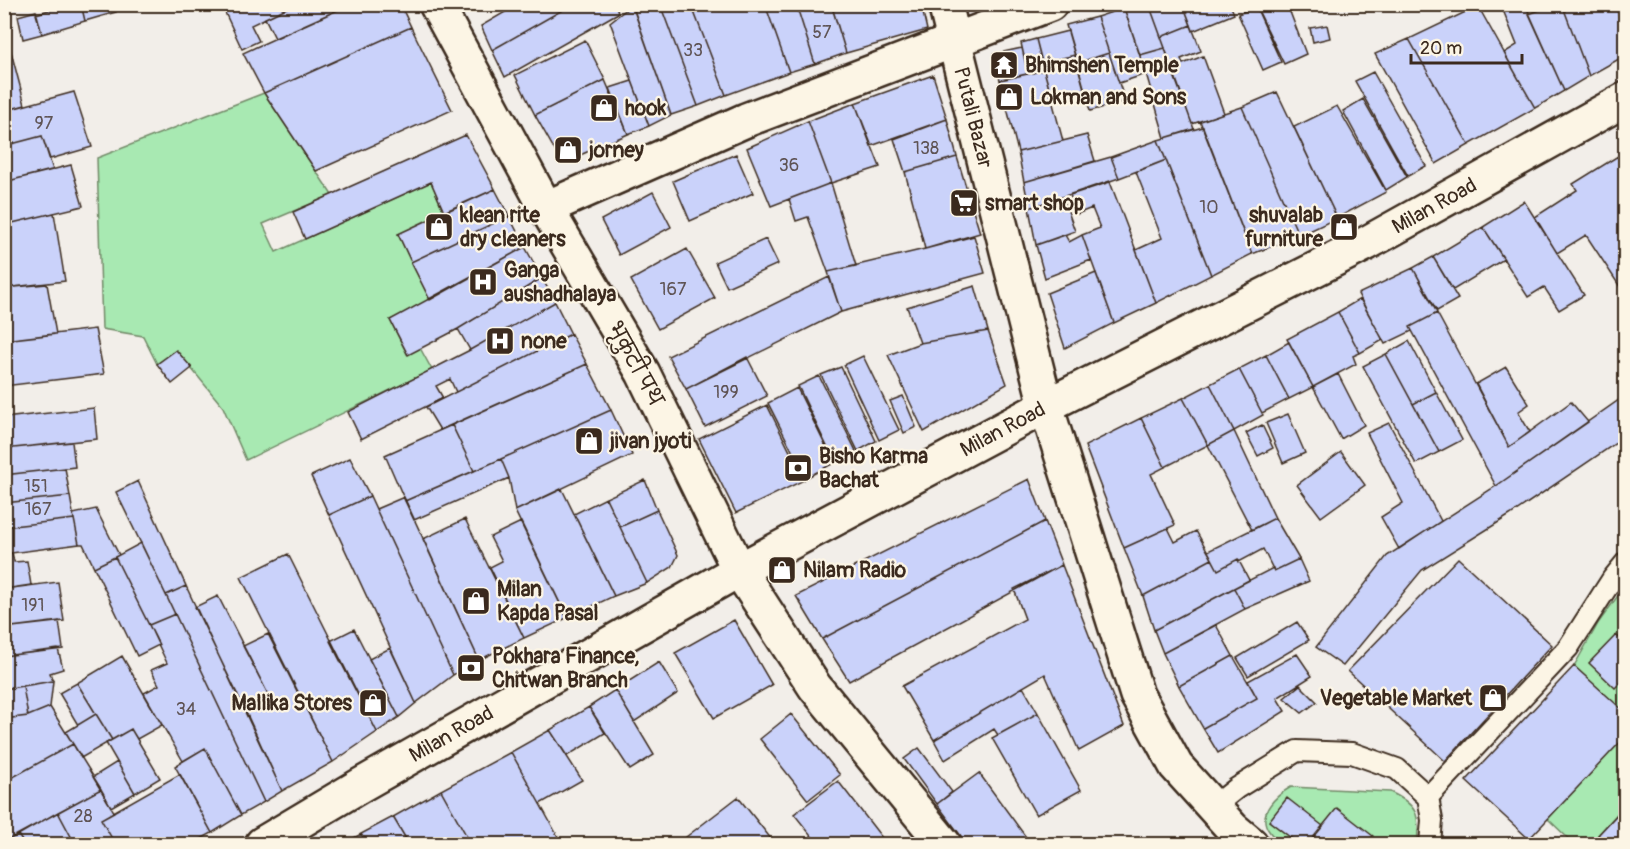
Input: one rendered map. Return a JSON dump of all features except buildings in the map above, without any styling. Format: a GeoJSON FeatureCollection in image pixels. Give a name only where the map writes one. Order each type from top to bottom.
{"type":"FeatureCollection","features":[{"type":"Feature","properties":{"kind":"street","name":"भृकुटी पथ"},"geometry":{"type":"LineString","coordinates":[[436,4],[546,208],[643,373],[739,570],[815,687],[936,841]]}},
{"type":"Feature","properties":{"kind":"street","name":"Putali Bazar"},"geometry":{"type":"LineString","coordinates":[[945,4],[1046,406],[1137,695],[1176,766],[1251,844]]}},
{"type":"Feature","properties":{"kind":"street"},"geometry":{"type":"LineString","coordinates":[[546,208],[746,120],[1050,4]]}},
{"type":"Feature","properties":{"kind":"street","name":"Milan Road"},"geometry":{"type":"LineString","coordinates":[[262,844],[361,785],[739,570],[1046,406],[1367,243],[1626,99]]}},
{"type":"Feature","properties":{"kind":"lane"},"geometry":{"type":"LineString","coordinates":[[1428,797],[1568,648],[1612,578],[1626,562]]}},
{"type":"Feature","properties":{"kind":"lane"},"geometry":{"type":"LineString","coordinates":[[1213,807],[1237,788],[1297,751],[1352,753],[1397,769],[1428,797],[1432,820],[1430,844]]}},
{"type":"Feature","properties":{"kind":"green space"},"geometry":{"type":"Polygon","coordinates":[[[264,93],[332,195],[263,224],[276,252],[431,182],[444,212],[398,234],[430,300],[390,320],[407,354],[420,348],[432,370],[246,460],[223,407],[177,351],[157,364],[143,336],[102,329],[97,158],[264,93]]]}},
{"type":"Feature","properties":{"kind":"green space"},"geometry":{"type":"Polygon","coordinates":[[[1625,586],[1625,713],[1574,666],[1599,622],[1625,586]]]}},
{"type":"Feature","properties":{"kind":"green space"},"geometry":{"type":"Polygon","coordinates":[[[1625,736],[1625,805],[1598,835],[1608,844],[1570,844],[1572,842],[1548,819],[1625,736]]]}},
{"type":"Feature","properties":{"kind":"green space"},"geometry":{"type":"Polygon","coordinates":[[[1291,787],[1390,792],[1406,802],[1415,812],[1418,825],[1417,844],[1284,844],[1270,833],[1265,818],[1274,800],[1291,787]]]}},
{"type":"Feature","properties":{"kind":"place","name":"Bhimshen Temple"},"geometry":{"type":"Point","coordinates":[1004,65]}},
{"type":"Feature","properties":{"kind":"place","name":"Lokman and Sons"},"geometry":{"type":"Point","coordinates":[1009,97]}},
{"type":"Feature","properties":{"kind":"place","name":"hook"},"geometry":{"type":"Point","coordinates":[604,108]}},
{"type":"Feature","properties":{"kind":"place","name":"jorney"},"geometry":{"type":"Point","coordinates":[568,150]}},
{"type":"Feature","properties":{"kind":"place","name":"smart shop"},"geometry":{"type":"Point","coordinates":[964,203]}},
{"type":"Feature","properties":{"kind":"place","name":"klean rite dry cleaners"},"geometry":{"type":"Point","coordinates":[439,227]}},
{"type":"Feature","properties":{"kind":"place","name":"shuvalab furniture"},"geometry":{"type":"Point","coordinates":[1344,227]}},
{"type":"Feature","properties":{"kind":"place","name":"Ganga aushadhalaya"},"geometry":{"type":"Point","coordinates":[483,282]}},
{"type":"Feature","properties":{"kind":"place","name":"none"},"geometry":{"type":"Point","coordinates":[500,341]}},
{"type":"Feature","properties":{"kind":"place","name":"jivan jyoti"},"geometry":{"type":"Point","coordinates":[589,441]}},
{"type":"Feature","properties":{"kind":"place","name":"Bisho Karma Bachat"},"geometry":{"type":"Point","coordinates":[798,468]}},
{"type":"Feature","properties":{"kind":"place","name":"Nilam Radio"},"geometry":{"type":"Point","coordinates":[782,570]}},
{"type":"Feature","properties":{"kind":"place","name":"Milan Kapda Pasal"},"geometry":{"type":"Point","coordinates":[476,601]}},
{"type":"Feature","properties":{"kind":"place","name":"Pokhara Finance, Chitwan Branch"},"geometry":{"type":"Point","coordinates":[471,668]}},
{"type":"Feature","properties":{"kind":"place","name":"Vegetable Market"},"geometry":{"type":"Point","coordinates":[1493,698]}},
{"type":"Feature","properties":{"kind":"place","name":"Mallika Stores"},"geometry":{"type":"Point","coordinates":[373,703]}}]}
